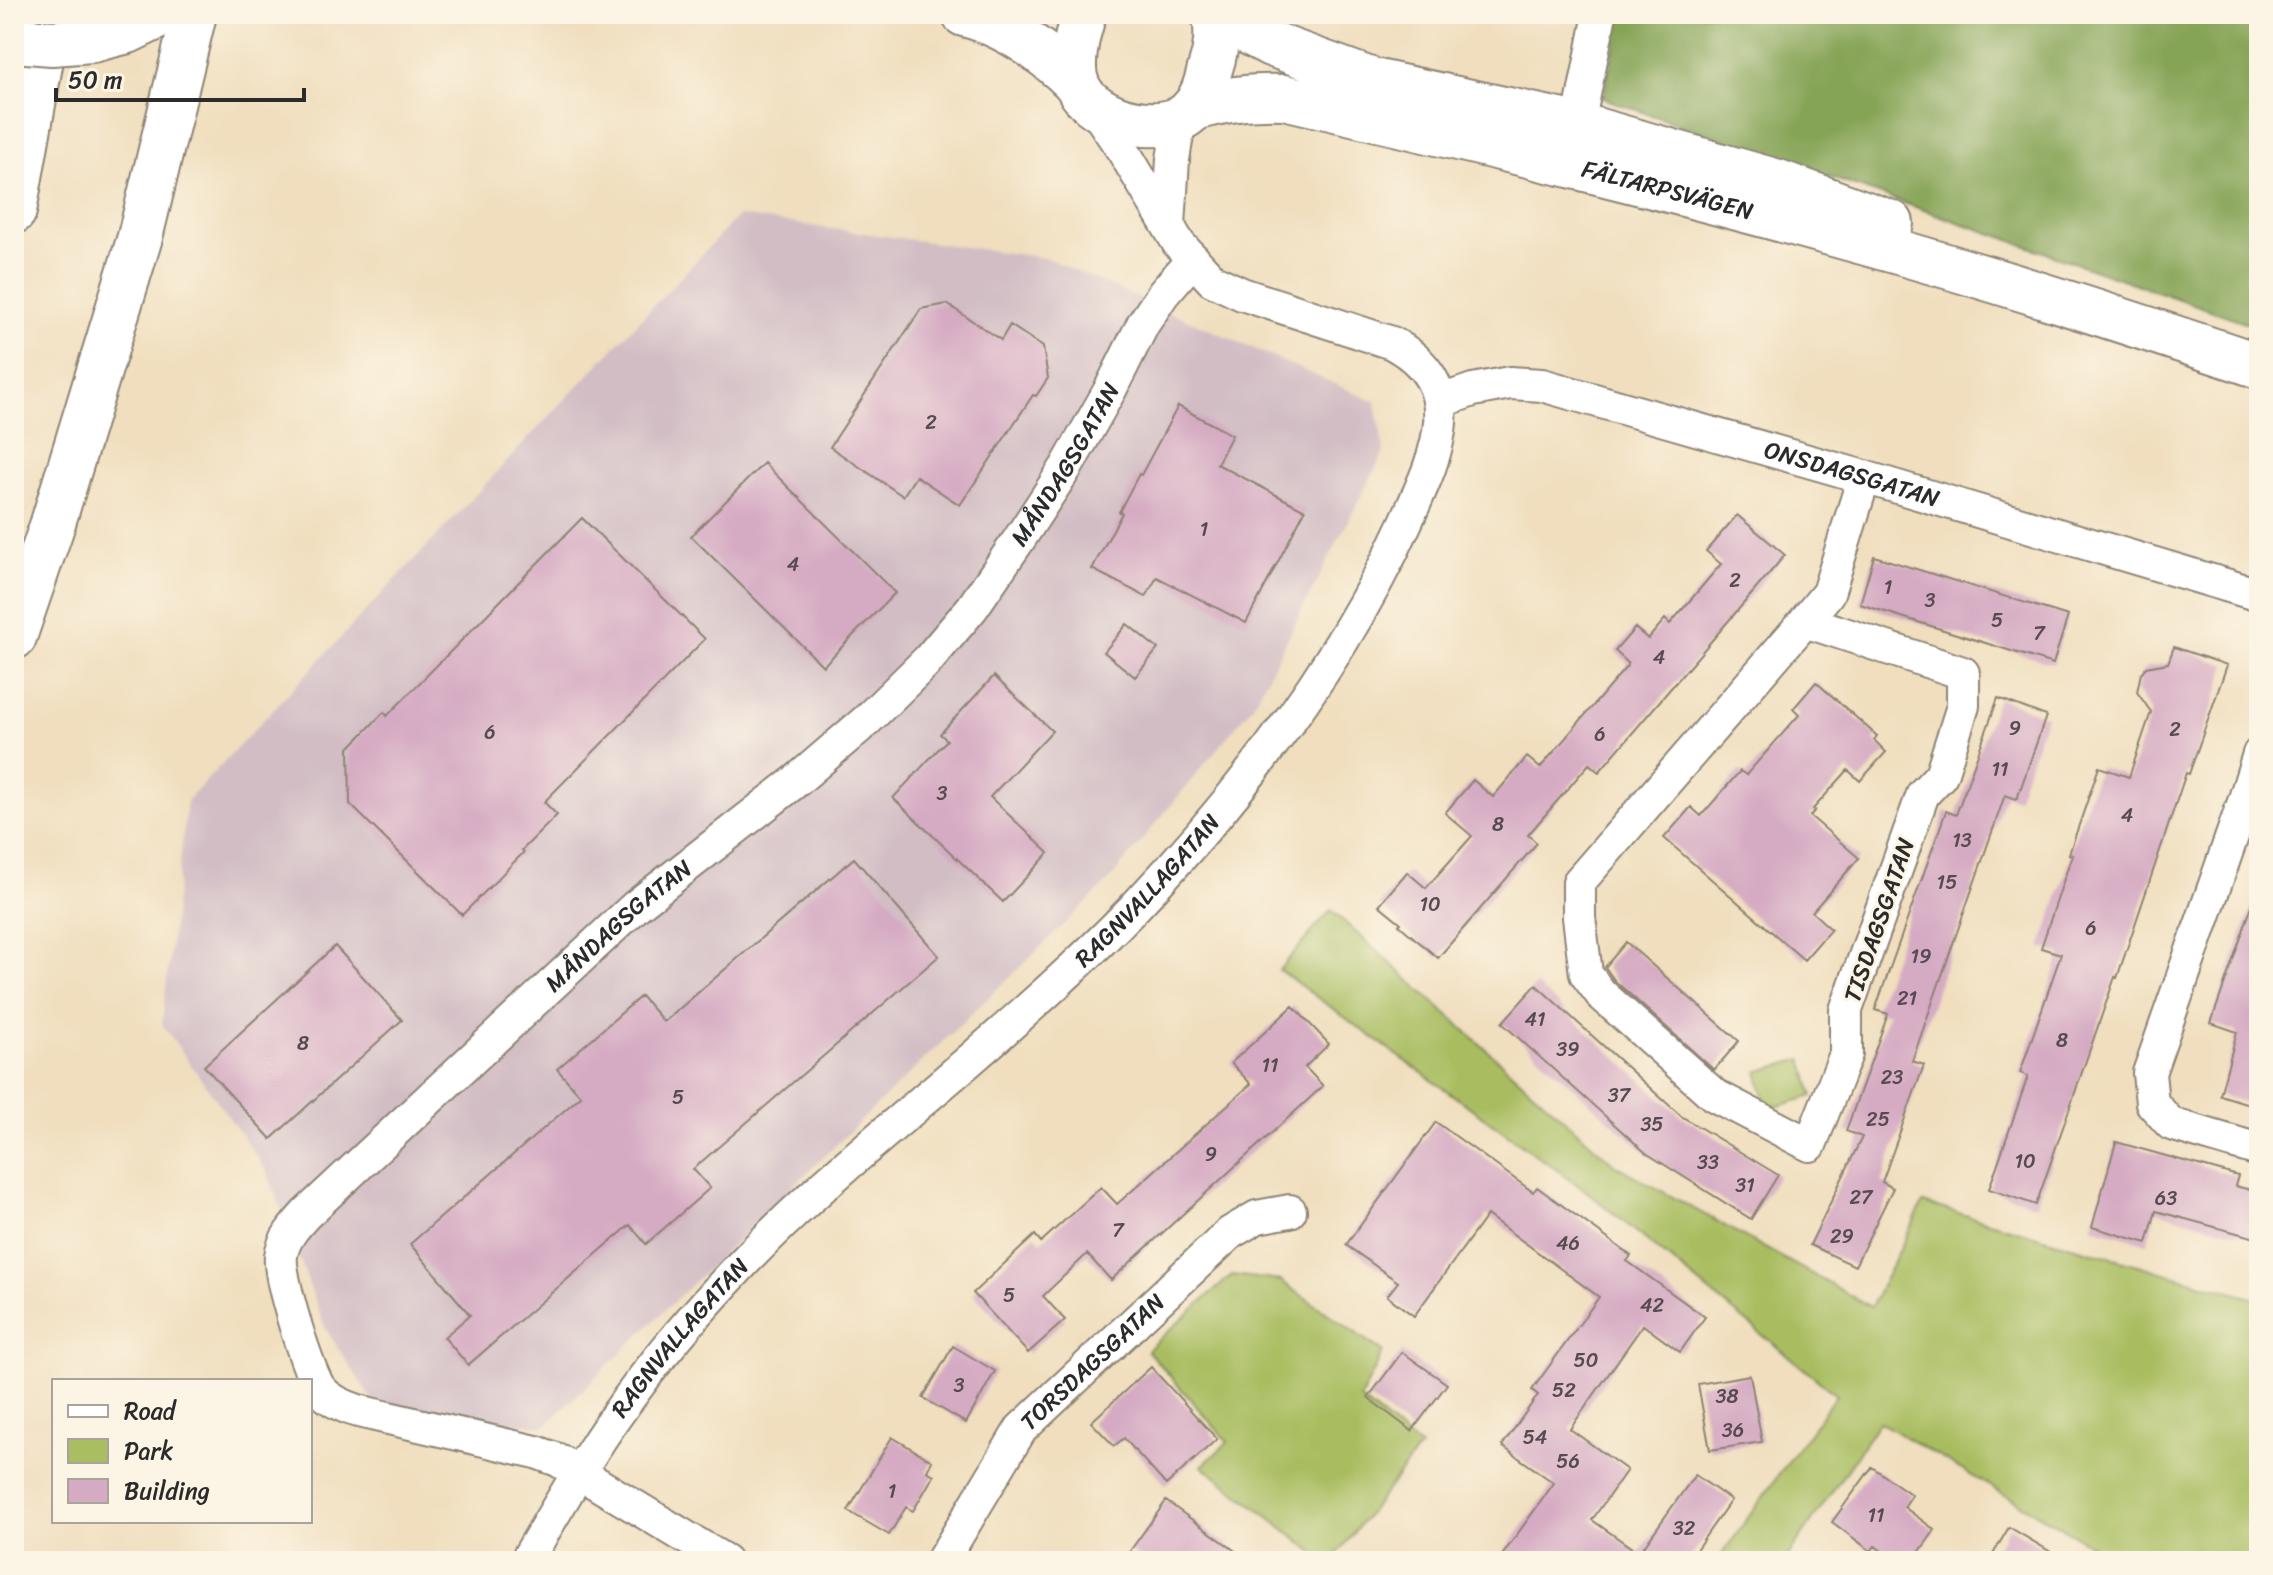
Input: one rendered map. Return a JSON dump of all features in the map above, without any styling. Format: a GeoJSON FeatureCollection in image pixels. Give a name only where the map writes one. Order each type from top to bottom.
{"type":"FeatureCollection","features":[{"type":"Feature","properties":{"kind":"main road"},"geometry":{"type":"LineString","coordinates":[[14,211],[49,14]]}},
{"type":"Feature","properties":{"kind":"main road"},"geometry":{"type":"LineString","coordinates":[[14,40],[52,43],[92,40],[128,31],[163,14]]}},
{"type":"Feature","properties":{"kind":"main road"},"geometry":{"type":"LineString","coordinates":[[14,637],[52,526],[140,237],[194,14]]}},
{"type":"Feature","properties":{"kind":"main road"},"geometry":{"type":"LineString","coordinates":[[964,14],[1035,48],[1057,64],[1084,94]]}},
{"type":"Feature","properties":{"kind":"main road"},"geometry":{"type":"LineString","coordinates":[[1084,14],[1076,50],[1084,94]]}},
{"type":"Feature","properties":{"kind":"main road"},"geometry":{"type":"LineString","coordinates":[[1186,114],[1203,89],[1214,54],[1217,14]]}},
{"type":"Feature","properties":{"kind":"main road","name":"FÄLTARPSVÄGEN"},"geometry":{"type":"LineString","coordinates":[[1217,14],[1271,44],[1373,81],[1578,125],[1778,182],[1860,212],[2137,325]]}},
{"type":"Feature","properties":{"kind":"main road","name":"FÄLTARPSVÄGEN"},"geometry":{"type":"LineString","coordinates":[[1084,94],[1103,111],[1133,123],[1150,125],[1223,100],[1251,96],[1284,97],[1488,145],[1850,238],[2137,325],[2259,366]]}},
{"type":"Feature","properties":{"kind":"street"},"geometry":{"type":"LineString","coordinates":[[1488,145],[1545,143],[1564,138],[1578,125],[1600,14]]}},
{"type":"Feature","properties":{"kind":"street"},"geometry":{"type":"LineString","coordinates":[[1084,94],[1179,244],[1212,280],[1233,290],[1392,343],[1409,352],[1427,368],[1441,401]]}},
{"type":"Feature","properties":{"kind":"street"},"geometry":{"type":"LineString","coordinates":[[1169,226],[1173,159],[1186,114]]}},
{"type":"Feature","properties":{"kind":"street","name":"MÅNDAGSGATAN"},"geometry":{"type":"LineString","coordinates":[[725,1561],[558,1460],[536,1452],[358,1411],[345,1407],[327,1395],[315,1378],[295,1321],[280,1264],[281,1254],[288,1236],[317,1203],[636,906],[796,781],[866,721],[928,660],[972,608],[1018,541],[1067,466],[1143,324],[1163,294],[1193,259]]}},
{"type":"Feature","properties":{"kind":"street","name":"ONSDAGSGATAN"},"geometry":{"type":"LineString","coordinates":[[1441,401],[1473,390],[1510,383],[1542,385],[2259,595]]}},
{"type":"Feature","properties":{"kind":"street","name":"RAGNVALLAGATAN"},"geometry":{"type":"LineString","coordinates":[[526,1561],[579,1472],[635,1389],[689,1321],[750,1256],[864,1149],[1058,981],[1130,912],[1214,820],[1328,664],[1394,548],[1431,465],[1441,401]]}},
{"type":"Feature","properties":{"kind":"street","name":"TISDAGSGATAN"},"geometry":{"type":"LineString","coordinates":[[1805,621],[1963,673],[1963,706],[1950,748],[1941,775],[1923,794],[1846,1010],[1846,1054],[1810,1145],[1714,1095],[1601,994],[1586,974],[1579,917],[1579,882],[1828,593],[1864,477]]}},
{"type":"Feature","properties":{"kind":"street"},"geometry":{"type":"LineString","coordinates":[[2259,754],[2252,801],[2149,1073],[2152,1103],[2171,1124],[2259,1150]]}},
{"type":"Feature","properties":{"kind":"street","name":"TORSDAGSGATAN"},"geometry":{"type":"LineString","coordinates":[[942,1561],[1021,1429],[1230,1233],[1257,1217],[1290,1211]]}},
{"type":"Feature","properties":{"kind":"shaded area"},"geometry":{"type":"Polygon","coordinates":[[[738,216],[1046,258],[1376,402],[1384,452],[1253,705],[1108,882],[544,1427],[373,1401],[325,1328],[267,1171],[162,1024],[187,801],[738,216]]]}},
{"type":"Feature","properties":{"kind":"green space"},"geometry":{"type":"Polygon","coordinates":[[[1621,14],[2259,14],[2259,327],[1603,98],[1621,14]]]}},
{"type":"Feature","properties":{"kind":"green space"},"geometry":{"type":"Polygon","coordinates":[[[1331,910],[1615,1165],[1871,1307],[1923,1203],[2259,1300],[2259,1561],[2119,1561],[1879,1422],[1785,1561],[1717,1561],[1836,1395],[1585,1190],[1279,970],[1331,910]]]}},
{"type":"Feature","properties":{"kind":"green space"},"geometry":{"type":"Polygon","coordinates":[[[1803,1059],[1813,1096],[1768,1109],[1757,1072],[1803,1059]]]}},
{"type":"Feature","properties":{"kind":"green space"},"geometry":{"type":"Polygon","coordinates":[[[1232,1275],[1281,1281],[1383,1352],[1360,1399],[1420,1447],[1332,1561],[1326,1561],[1202,1466],[1228,1442],[1147,1350],[1232,1275]]]}},
{"type":"Feature","properties":{"kind":"building"},"geometry":{"type":"Polygon","coordinates":[[[947,304],[1001,340],[1010,325],[1043,347],[1048,378],[1036,396],[1033,395],[960,505],[916,476],[903,496],[830,447],[921,309],[947,304]]]}},
{"type":"Feature","properties":{"kind":"building"},"geometry":{"type":"Polygon","coordinates":[[[1178,406],[1232,435],[1217,464],[1305,510],[1246,623],[1157,577],[1146,597],[1092,569],[1122,513],[1119,512],[1132,487],[1178,406]]]}},
{"type":"Feature","properties":{"kind":"building"},"geometry":{"type":"Polygon","coordinates":[[[764,463],[895,593],[823,666],[691,536],[764,463]]]}},
{"type":"Feature","properties":{"kind":"building"},"geometry":{"type":"Polygon","coordinates":[[[1737,515],[1785,555],[1599,772],[1589,764],[1528,835],[1537,843],[1438,958],[1379,905],[1407,872],[1426,888],[1472,836],[1445,813],[1473,780],[1493,797],[1527,757],[1540,768],[1627,666],[1628,663],[1615,651],[1635,628],[1648,639],[1665,619],[1670,624],[1721,564],[1706,551],[1737,515]]]}},
{"type":"Feature","properties":{"kind":"building"},"geometry":{"type":"Polygon","coordinates":[[[582,518],[705,639],[544,802],[557,815],[462,915],[350,804],[349,748],[384,712],[387,716],[582,518]]]}},
{"type":"Feature","properties":{"kind":"building"},"geometry":{"type":"Polygon","coordinates":[[[1874,556],[2068,616],[2053,664],[1860,604],[1874,556]]]}},
{"type":"Feature","properties":{"kind":"building"},"geometry":{"type":"Polygon","coordinates":[[[1127,624],[1158,649],[1135,677],[1104,652],[1127,624]]]}},
{"type":"Feature","properties":{"kind":"building"},"geometry":{"type":"Polygon","coordinates":[[[2174,647],[2227,665],[2189,774],[2186,773],[2036,1205],[1989,1189],[2028,1076],[2020,1073],[2061,954],[2041,948],[2099,767],[2129,777],[2151,712],[2137,692],[2141,673],[2146,667],[2168,663],[2174,647]]]}},
{"type":"Feature","properties":{"kind":"building"},"geometry":{"type":"Polygon","coordinates":[[[994,676],[1052,731],[990,797],[1049,853],[1003,902],[893,798],[947,740],[940,734],[994,676]]]}},
{"type":"Feature","properties":{"kind":"building"},"geometry":{"type":"Polygon","coordinates":[[[1816,682],[1877,736],[1874,740],[1886,752],[1860,781],[1848,770],[1810,816],[1859,858],[1812,912],[1831,929],[1804,960],[1664,838],[1691,807],[1701,816],[1740,771],[1746,775],[1799,715],[1793,709],[1816,682]]]}},
{"type":"Feature","properties":{"kind":"building"},"geometry":{"type":"Polygon","coordinates":[[[1998,698],[2046,716],[2017,799],[2005,795],[1912,1061],[1924,1065],[1882,1182],[1893,1188],[1855,1266],[1810,1245],[1862,1137],[1846,1131],[1888,1014],[1875,1010],[1946,811],[1956,815],[1998,698]]]}},
{"type":"Feature","properties":{"kind":"building"},"geometry":{"type":"Polygon","coordinates":[[[854,858],[939,956],[693,1169],[710,1188],[646,1244],[630,1225],[468,1365],[444,1337],[470,1315],[410,1244],[581,1096],[557,1069],[641,996],[664,1022],[854,858]]]}},
{"type":"Feature","properties":{"kind":"building"},"geometry":{"type":"Polygon","coordinates":[[[2255,897],[2259,898],[2259,1068],[2249,1104],[2220,1095],[2237,1032],[2211,1023],[2255,897]]]}},
{"type":"Feature","properties":{"kind":"building"},"geometry":{"type":"Polygon","coordinates":[[[1626,942],[1739,1041],[1714,1070],[1615,981],[1605,967],[1626,942]]]}},
{"type":"Feature","properties":{"kind":"building"},"geometry":{"type":"Polygon","coordinates":[[[335,946],[402,1020],[271,1139],[204,1066],[335,946]]]}},
{"type":"Feature","properties":{"kind":"building"},"geometry":{"type":"Polygon","coordinates":[[[1536,985],[1681,1116],[1778,1175],[1751,1219],[1646,1153],[1502,1023],[1536,985]]]}},
{"type":"Feature","properties":{"kind":"building"},"geometry":{"type":"Polygon","coordinates":[[[1293,1006],[1329,1044],[1305,1067],[1323,1086],[1111,1280],[1087,1254],[1043,1296],[1065,1320],[1028,1353],[973,1293],[1035,1235],[1041,1242],[1101,1187],[1117,1204],[1152,1173],[1251,1084],[1231,1063],[1293,1006]]]}},
{"type":"Feature","properties":{"kind":"building"},"geometry":{"type":"Polygon","coordinates":[[[1436,1122],[1533,1192],[1537,1187],[1631,1256],[1627,1261],[1705,1317],[1680,1352],[1643,1325],[1570,1429],[1627,1470],[1592,1520],[1639,1553],[1695,1475],[1731,1500],[1688,1561],[1498,1561],[1554,1483],[1502,1446],[1538,1395],[1532,1390],[1599,1297],[1487,1215],[1414,1316],[1387,1296],[1398,1282],[1346,1245],[1436,1122]]]}},
{"type":"Feature","properties":{"kind":"building"},"geometry":{"type":"Polygon","coordinates":[[[2116,1142],[2238,1176],[2235,1186],[2259,1192],[2259,1239],[2156,1211],[2147,1243],[2092,1227],[2116,1142]]]}},
{"type":"Feature","properties":{"kind":"building"},"geometry":{"type":"Polygon","coordinates":[[[953,1346],[995,1371],[966,1423],[923,1398],[953,1346]]]}},
{"type":"Feature","properties":{"kind":"building"},"geometry":{"type":"Polygon","coordinates":[[[1402,1352],[1447,1384],[1412,1431],[1368,1398],[1402,1352]]]}},
{"type":"Feature","properties":{"kind":"building"},"geometry":{"type":"Polygon","coordinates":[[[1151,1367],[1217,1439],[1166,1485],[1124,1438],[1114,1446],[1091,1422],[1151,1367]]]}},
{"type":"Feature","properties":{"kind":"building"},"geometry":{"type":"Polygon","coordinates":[[[1750,1375],[1762,1442],[1710,1450],[1698,1384],[1750,1375]]]}},
{"type":"Feature","properties":{"kind":"building"},"geometry":{"type":"Polygon","coordinates":[[[892,1437],[932,1461],[927,1471],[934,1475],[913,1511],[906,1507],[889,1535],[848,1511],[892,1437]]]}},
{"type":"Feature","properties":{"kind":"building"},"geometry":{"type":"Polygon","coordinates":[[[1872,1467],[1912,1495],[1904,1507],[1935,1530],[1913,1561],[1895,1561],[1875,1546],[1871,1551],[1832,1522],[1872,1467]]]}},
{"type":"Feature","properties":{"kind":"building"},"geometry":{"type":"Polygon","coordinates":[[[1166,1501],[1248,1561],[1144,1561],[1130,1551],[1166,1501]]]}},
{"type":"Feature","properties":{"kind":"building"},"geometry":{"type":"Polygon","coordinates":[[[2009,1527],[2066,1561],[1989,1561],[2009,1527]]]}}]}
